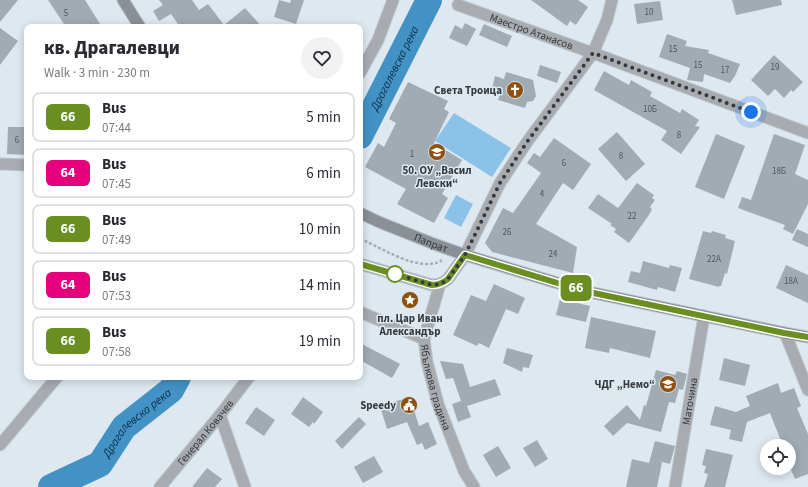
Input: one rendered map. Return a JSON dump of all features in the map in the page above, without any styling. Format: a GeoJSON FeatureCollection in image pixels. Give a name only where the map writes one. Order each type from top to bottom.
{"type":"FeatureCollection","features":[{"type":"Feature","properties":{"kind":"main road"},"geometry":{"type":"LineString","coordinates":[[123,0],[138,24]]}},
{"type":"Feature","properties":{"kind":"main road","name":"Папрат"},"geometry":{"type":"LineString","coordinates":[[363,214],[434,244],[465,255],[584,291],[784,333],[808,336]]}},
{"type":"Feature","properties":{"kind":"street"},"geometry":{"type":"LineString","coordinates":[[363,68],[378,40],[393,0]]}},
{"type":"Feature","properties":{"kind":"street"},"geometry":{"type":"LineString","coordinates":[[363,265],[432,285],[440,284],[448,279],[465,255],[500,183],[527,142],[593,53],[607,20],[612,0]]}},
{"type":"Feature","properties":{"kind":"street","name":"Маестро Атанасов"},"geometry":{"type":"LineString","coordinates":[[458,5],[593,53],[808,133]]}},
{"type":"Feature","properties":{"kind":"street"},"geometry":{"type":"LineString","coordinates":[[0,164],[24,165]]}},
{"type":"Feature","properties":{"kind":"street","name":"Ябълкова градина"},"geometry":{"type":"LineString","coordinates":[[440,284],[424,339],[427,362],[438,404],[464,471],[474,487]]}},
{"type":"Feature","properties":{"kind":"street"},"geometry":{"type":"LineString","coordinates":[[363,313],[424,339]]}},
{"type":"Feature","properties":{"kind":"street","name":"Маточина"},"geometry":{"type":"LineString","coordinates":[[675,487],[704,316]]}},
{"type":"Feature","properties":{"kind":"street"},"geometry":{"type":"LineString","coordinates":[[784,333],[808,390]]}},
{"type":"Feature","properties":{"kind":"street"},"geometry":{"type":"LineString","coordinates":[[0,445],[54,380]]}},
{"type":"Feature","properties":{"kind":"street","name":"Генерал Ковачев"},"geometry":{"type":"LineString","coordinates":[[160,487],[220,415],[247,380]]}},
{"type":"Feature","properties":{"kind":"street"},"geometry":{"type":"LineString","coordinates":[[220,415],[245,487]]}},
{"type":"Feature","properties":{"kind":"path"},"geometry":{"type":"LineString","coordinates":[[363,242],[365,241],[407,260],[420,264],[438,262]]}},
{"type":"Feature","properties":{"kind":"shaded area"},"geometry":{"type":"Polygon","coordinates":[[[454,113],[511,148],[492,177],[435,141],[454,113]]]}},
{"type":"Feature","properties":{"kind":"shaded area"},"geometry":{"type":"Polygon","coordinates":[[[456,195],[473,204],[461,227],[444,218],[456,195]]]}},
{"type":"Feature","properties":{"kind":"building"},"geometry":{"type":"Polygon","coordinates":[[[0,0],[18,0],[0,22],[0,0]]]}},
{"type":"Feature","properties":{"kind":"building"},"geometry":{"type":"Polygon","coordinates":[[[48,0],[85,0],[100,24],[64,24],[48,0]]]}},
{"type":"Feature","properties":{"kind":"building"},"geometry":{"type":"Polygon","coordinates":[[[159,0],[192,0],[199,10],[208,4],[223,24],[178,24],[171,14],[159,21],[153,11],[163,5],[159,0]]]}},
{"type":"Feature","properties":{"kind":"building"},"geometry":{"type":"Polygon","coordinates":[[[279,0],[290,3],[291,0],[304,0],[296,24],[274,17],[279,0]]]}},
{"type":"Feature","properties":{"kind":"building"},"geometry":{"type":"Polygon","coordinates":[[[531,0],[578,0],[588,7],[576,25],[570,21],[567,26],[531,0]]]}},
{"type":"Feature","properties":{"kind":"building"},"geometry":{"type":"Polygon","coordinates":[[[732,0],[781,0],[782,5],[736,15],[732,0]]]}},
{"type":"Feature","properties":{"kind":"building"},"geometry":{"type":"Polygon","coordinates":[[[660,1],[663,20],[637,24],[634,4],[660,1]]]}},
{"type":"Feature","properties":{"kind":"building"},"geometry":{"type":"Polygon","coordinates":[[[245,8],[259,24],[225,24],[245,8]]]}},
{"type":"Feature","properties":{"kind":"building"},"geometry":{"type":"Polygon","coordinates":[[[465,23],[476,29],[467,46],[449,38],[455,25],[462,29],[465,23]]]}},
{"type":"Feature","properties":{"kind":"building"},"geometry":{"type":"Polygon","coordinates":[[[484,24],[512,36],[507,47],[479,35],[484,24]]]}},
{"type":"Feature","properties":{"kind":"building"},"geometry":{"type":"Polygon","coordinates":[[[0,28],[18,41],[0,65],[0,28]]]}},
{"type":"Feature","properties":{"kind":"building"},"geometry":{"type":"Polygon","coordinates":[[[667,34],[687,41],[685,46],[709,50],[708,53],[740,64],[735,76],[730,83],[704,74],[703,82],[687,80],[690,68],[659,57],[667,34]]]}},
{"type":"Feature","properties":{"kind":"building"},"geometry":{"type":"Polygon","coordinates":[[[774,55],[803,82],[793,92],[791,90],[784,98],[775,89],[768,96],[751,80],[774,55]]]}},
{"type":"Feature","properties":{"kind":"building"},"geometry":{"type":"Polygon","coordinates":[[[540,65],[561,72],[557,83],[537,76],[540,65]]]}},
{"type":"Feature","properties":{"kind":"building"},"geometry":{"type":"Polygon","coordinates":[[[604,71],[629,85],[631,80],[652,92],[650,96],[680,113],[682,109],[699,120],[695,126],[700,127],[681,154],[661,140],[667,131],[594,90],[604,71]]]}},
{"type":"Feature","properties":{"kind":"building","name":"Света Троица"},"geometry":{"type":"Polygon","coordinates":[[[506,72],[533,80],[536,96],[533,101],[527,102],[525,108],[498,100],[501,91],[492,89],[495,76],[504,79],[506,72]]]}},
{"type":"Feature","properties":{"kind":"building"},"geometry":{"type":"Polygon","coordinates":[[[408,82],[448,101],[444,109],[449,112],[434,143],[462,160],[442,194],[448,198],[434,223],[397,204],[406,189],[365,167],[378,143],[384,147],[396,123],[389,119],[408,82]]]}},
{"type":"Feature","properties":{"kind":"building"},"geometry":{"type":"Polygon","coordinates":[[[8,127],[24,127],[24,155],[7,154],[8,127]]]}},
{"type":"Feature","properties":{"kind":"building"},"geometry":{"type":"Polygon","coordinates":[[[617,132],[645,164],[626,181],[598,149],[617,132]]]}},
{"type":"Feature","properties":{"kind":"building"},"geometry":{"type":"Polygon","coordinates":[[[716,134],[745,146],[724,199],[695,187],[716,134]]]}},
{"type":"Feature","properties":{"kind":"building"},"geometry":{"type":"Polygon","coordinates":[[[774,134],[805,145],[795,174],[808,180],[808,204],[793,234],[783,229],[785,225],[738,208],[742,197],[751,200],[774,134]]]}},
{"type":"Feature","properties":{"kind":"building"},"geometry":{"type":"Polygon","coordinates":[[[554,138],[591,164],[573,190],[563,183],[536,224],[577,247],[573,273],[492,252],[485,243],[503,208],[513,213],[541,173],[527,163],[534,153],[540,157],[554,138]]]}},
{"type":"Feature","properties":{"kind":"building"},"geometry":{"type":"Polygon","coordinates":[[[637,183],[654,195],[652,198],[655,200],[650,207],[652,209],[649,215],[629,243],[614,232],[616,229],[610,225],[612,224],[588,208],[598,194],[618,208],[637,183]]]}},
{"type":"Feature","properties":{"kind":"building"},"geometry":{"type":"Polygon","coordinates":[[[797,229],[808,234],[808,247],[792,240],[797,229]]]}},
{"type":"Feature","properties":{"kind":"building"},"geometry":{"type":"Polygon","coordinates":[[[703,231],[711,233],[712,231],[726,235],[725,238],[735,241],[727,274],[725,273],[721,286],[719,287],[689,279],[703,231]]]}},
{"type":"Feature","properties":{"kind":"building"},"geometry":{"type":"Polygon","coordinates":[[[643,261],[669,268],[670,265],[682,268],[675,292],[658,287],[657,290],[628,282],[631,271],[640,273],[643,261]]]}},
{"type":"Feature","properties":{"kind":"building"},"geometry":{"type":"Polygon","coordinates":[[[786,265],[808,275],[808,303],[776,288],[786,265]]]}},
{"type":"Feature","properties":{"kind":"building"},"geometry":{"type":"Polygon","coordinates":[[[494,284],[525,298],[518,314],[506,309],[489,348],[479,343],[477,346],[453,335],[471,295],[486,301],[494,284]]]}},
{"type":"Feature","properties":{"kind":"building"},"geometry":{"type":"Polygon","coordinates":[[[560,299],[590,306],[586,322],[556,315],[560,299]]]}},
{"type":"Feature","properties":{"kind":"building"},"geometry":{"type":"Polygon","coordinates":[[[591,317],[656,331],[650,358],[610,348],[609,353],[585,348],[591,317]]]}},
{"type":"Feature","properties":{"kind":"building"},"geometry":{"type":"Polygon","coordinates":[[[363,345],[400,364],[392,378],[363,362],[363,345]]]}},
{"type":"Feature","properties":{"kind":"building"},"geometry":{"type":"Polygon","coordinates":[[[507,348],[533,355],[529,368],[523,367],[522,372],[503,363],[507,348]]]}},
{"type":"Feature","properties":{"kind":"building"},"geometry":{"type":"Polygon","coordinates":[[[724,358],[750,365],[745,386],[719,380],[724,358]]]}},
{"type":"Feature","properties":{"kind":"building"},"geometry":{"type":"Polygon","coordinates":[[[440,361],[463,364],[470,387],[495,379],[501,395],[467,406],[471,417],[458,422],[452,404],[461,401],[453,378],[446,379],[440,361]]]}},
{"type":"Feature","properties":{"kind":"building"},"geometry":{"type":"Polygon","coordinates":[[[656,370],[675,375],[677,371],[687,374],[683,390],[679,389],[675,403],[669,402],[661,432],[627,423],[613,436],[604,426],[627,405],[640,420],[644,405],[646,406],[656,370]]]}},
{"type":"Feature","properties":{"kind":"building"},"geometry":{"type":"Polygon","coordinates":[[[778,383],[781,393],[794,388],[801,406],[797,408],[808,434],[808,474],[795,479],[793,475],[796,475],[796,439],[780,439],[770,413],[747,422],[742,442],[729,439],[731,430],[710,425],[715,406],[736,412],[750,406],[746,396],[778,383]]]}},
{"type":"Feature","properties":{"kind":"building"},"geometry":{"type":"Polygon","coordinates":[[[303,397],[323,412],[314,424],[313,422],[309,427],[291,414],[303,397]]]}},
{"type":"Feature","properties":{"kind":"building"},"geometry":{"type":"Polygon","coordinates":[[[410,397],[419,426],[428,422],[437,444],[425,450],[422,443],[417,445],[407,422],[387,429],[380,406],[410,397]]]}},
{"type":"Feature","properties":{"kind":"building"},"geometry":{"type":"Polygon","coordinates":[[[256,407],[275,420],[264,436],[245,423],[256,407]]]}},
{"type":"Feature","properties":{"kind":"building"},"geometry":{"type":"Polygon","coordinates":[[[359,417],[366,424],[342,449],[335,441],[359,417]]]}},
{"type":"Feature","properties":{"kind":"building"},"geometry":{"type":"Polygon","coordinates":[[[537,440],[548,459],[535,467],[523,448],[537,440]]]}},
{"type":"Feature","properties":{"kind":"building"},"geometry":{"type":"Polygon","coordinates":[[[655,441],[675,446],[670,464],[662,462],[657,487],[626,487],[632,459],[649,463],[655,441]]]}},
{"type":"Feature","properties":{"kind":"building"},"geometry":{"type":"Polygon","coordinates":[[[498,446],[511,468],[496,477],[483,455],[498,446]]]}},
{"type":"Feature","properties":{"kind":"building"},"geometry":{"type":"Polygon","coordinates":[[[706,449],[733,455],[725,487],[704,487],[708,474],[704,473],[706,466],[702,465],[706,449]]]}},
{"type":"Feature","properties":{"kind":"building"},"geometry":{"type":"Polygon","coordinates":[[[374,456],[383,472],[363,483],[354,467],[374,456]]]}},
{"type":"Feature","properties":{"kind":"building"},"geometry":{"type":"Polygon","coordinates":[[[207,468],[222,479],[215,487],[192,487],[207,468]]]}},
{"type":"Feature","properties":{"kind":"waterway","name":"Драгалевска река"},"geometry":{"type":"LineString","coordinates":[[363,130],[429,0]]}},
{"type":"Feature","properties":{"kind":"waterway","name":"Драгалевска река"},"geometry":{"type":"LineString","coordinates":[[51,487],[100,464],[124,427],[171,390],[176,380]]}},
{"type":"Feature","properties":{"kind":"bus line","name":"66"},"geometry":{"type":"LineString","coordinates":[[363,265],[436,285],[448,279],[465,255],[584,291],[808,337]]}},
{"type":"Feature","properties":{"kind":"place","name":"Света Троица"},"geometry":{"type":"Point","coordinates":[515,90]}},
{"type":"Feature","properties":{"kind":"place","name":"50. ОУ „Васил Левски“"},"geometry":{"type":"Point","coordinates":[437,152]}},
{"type":"Feature","properties":{"kind":"place","name":"пл. Цар Иван Александър"},"geometry":{"type":"Point","coordinates":[410,300]}},
{"type":"Feature","properties":{"kind":"place","name":"ЧДГ „Немо“"},"geometry":{"type":"Point","coordinates":[668,384]}},
{"type":"Feature","properties":{"kind":"place","name":"Speedy"},"geometry":{"type":"Point","coordinates":[409,405]}},
{"type":"Feature","properties":{"kind":"route"},"geometry":{"type":"LineString","coordinates":[[395,274],[432,285],[444,282],[448,279],[465,255],[500,183],[527,142],[593,53],[751,112]]}}]}
